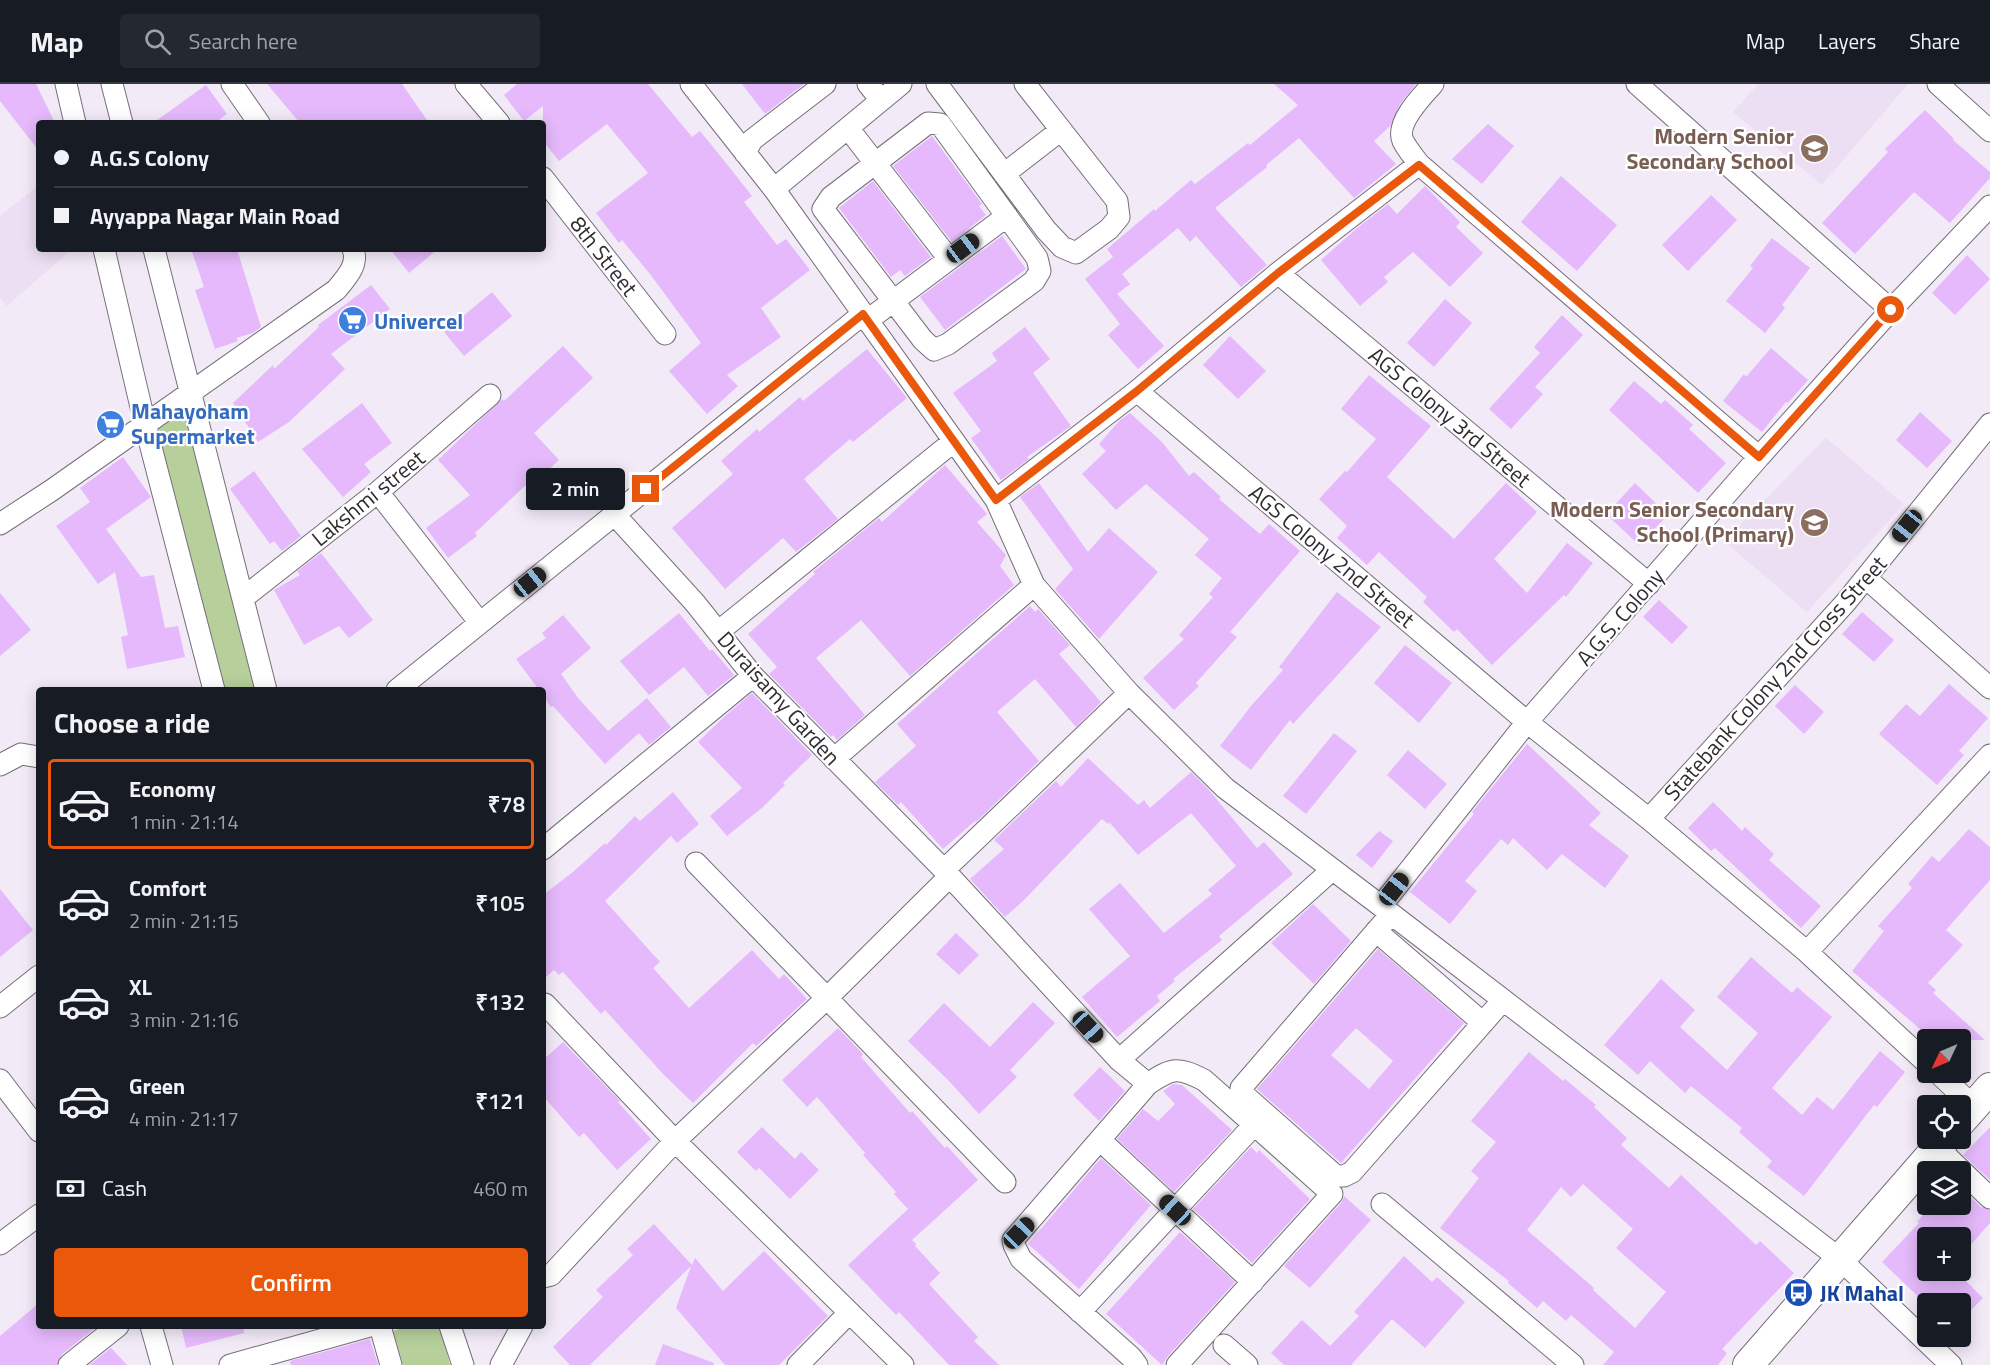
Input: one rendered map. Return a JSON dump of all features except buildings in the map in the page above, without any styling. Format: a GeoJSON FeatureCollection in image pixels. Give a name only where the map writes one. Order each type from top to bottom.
{"type":"FeatureCollection","features":[{"type":"Feature","properties":{"kind":"street"},"geometry":{"type":"LineString","coordinates":[[66,84],[74,120]]}},
{"type":"Feature","properties":{"kind":"street"},"geometry":{"type":"LineString","coordinates":[[112,84],[121,120]]}},
{"type":"Feature","properties":{"kind":"street"},"geometry":{"type":"LineString","coordinates":[[232,84],[257,120]]}},
{"type":"Feature","properties":{"kind":"street"},"geometry":{"type":"LineString","coordinates":[[466,84],[496,120]]}},
{"type":"Feature","properties":{"kind":"street"},"geometry":{"type":"LineString","coordinates":[[745,153],[752,141],[825,84]]}},
{"type":"Feature","properties":{"kind":"street"},"geometry":{"type":"LineString","coordinates":[[774,189],[848,128],[875,92],[901,84]]}},
{"type":"Feature","properties":{"kind":"street"},"geometry":{"type":"LineString","coordinates":[[937,84],[1047,230],[1062,247],[1076,252],[1109,229],[1119,216],[1117,201],[1025,84]]}},
{"type":"Feature","properties":{"kind":"street"},"geometry":{"type":"LineString","coordinates":[[1433,84],[1412,108],[1402,128],[1401,139],[1419,165],[1759,457]]}},
{"type":"Feature","properties":{"kind":"street"},"geometry":{"type":"LineString","coordinates":[[1637,84],[1891,310]]}},
{"type":"Feature","properties":{"kind":"street"},"geometry":{"type":"LineString","coordinates":[[1938,84],[1990,131]]}},
{"type":"Feature","properties":{"kind":"street"},"geometry":{"type":"LineString","coordinates":[[697,86],[774,189],[996,500],[1034,585],[1129,693],[1225,788],[1840,1259],[1951,1365]]}},
{"type":"Feature","properties":{"kind":"street"},"geometry":{"type":"LineString","coordinates":[[928,123],[940,124],[1037,258],[1040,271],[1034,281],[948,344],[934,350],[923,340],[824,209],[831,196],[875,163],[928,123]]}},
{"type":"Feature","properties":{"kind":"street"},"geometry":{"type":"LineString","coordinates":[[848,128],[949,259]]}},
{"type":"Feature","properties":{"kind":"street"},"geometry":{"type":"LineString","coordinates":[[1004,174],[1061,130]]}},
{"type":"Feature","properties":{"kind":"street"},"geometry":{"type":"LineString","coordinates":[[996,500],[1137,391],[1278,273],[1419,165]]}},
{"type":"Feature","properties":{"kind":"street","name":"8th Street"},"geometry":{"type":"LineString","coordinates":[[546,182],[665,334]]}},
{"type":"Feature","properties":{"kind":"street","name":"A.G.S. Colony"},"geometry":{"type":"LineString","coordinates":[[1483,1023],[1352,1172],[1344,1176],[1336,1176],[1242,1093],[1241,1088],[1376,931],[1386,910],[1527,722],[1759,457],[1891,310],[1990,206]]}},
{"type":"Feature","properties":{"kind":"street"},"geometry":{"type":"LineString","coordinates":[[401,687],[614,514],[866,317],[894,301],[1007,216]]}},
{"type":"Feature","properties":{"kind":"street"},"geometry":{"type":"LineString","coordinates":[[105,252],[145,424],[213,687]]}},
{"type":"Feature","properties":{"kind":"street"},"geometry":{"type":"LineString","coordinates":[[155,252],[265,687]]}},
{"type":"Feature","properties":{"kind":"street"},"geometry":{"type":"LineString","coordinates":[[3,516],[52,490],[336,290],[350,273],[356,256],[354,252]]}},
{"type":"Feature","properties":{"kind":"street","name":"AGS Colony 3rd Street"},"geometry":{"type":"LineString","coordinates":[[1278,273],[1649,584]]}},
{"type":"Feature","properties":{"kind":"street","name":"AGS Colony 2nd Street"},"geometry":{"type":"LineString","coordinates":[[1137,391],[1527,722],[1649,819],[1807,952],[1917,1054]]}},
{"type":"Feature","properties":{"kind":"street","name":"Lakshmi street"},"geometry":{"type":"LineString","coordinates":[[243,598],[378,492],[490,395]]}},
{"type":"Feature","properties":{"kind":"street","name":"Statebank Colony 2nd Cross Street"},"geometry":{"type":"LineString","coordinates":[[1649,819],[1846,603],[1990,424]]}},
{"type":"Feature","properties":{"kind":"street"},"geometry":{"type":"LineString","coordinates":[[718,632],[954,441]]}},
{"type":"Feature","properties":{"kind":"street"},"geometry":{"type":"LineString","coordinates":[[378,492],[480,623]]}},
{"type":"Feature","properties":{"kind":"street","name":"Duraisamy Garden"},"geometry":{"type":"LineString","coordinates":[[614,514],[718,632],[753,676],[947,874],[1119,1060],[1148,1084]]}},
{"type":"Feature","properties":{"kind":"street"},"geometry":{"type":"LineString","coordinates":[[1866,578],[1990,687]]}},
{"type":"Feature","properties":{"kind":"street"},"geometry":{"type":"LineString","coordinates":[[834,759],[1034,585]]}},
{"type":"Feature","properties":{"kind":"street"},"geometry":{"type":"LineString","coordinates":[[546,847],[753,676]]}},
{"type":"Feature","properties":{"kind":"street"},"geometry":{"type":"LineString","coordinates":[[546,1280],[675,1141],[827,998],[947,874],[1129,693]]}},
{"type":"Feature","properties":{"kind":"street"},"geometry":{"type":"LineString","coordinates":[[0,765],[21,754],[36,756]]}},
{"type":"Feature","properties":{"kind":"street"},"geometry":{"type":"LineString","coordinates":[[1807,952],[1990,755]]}},
{"type":"Feature","properties":{"kind":"street"},"geometry":{"type":"LineString","coordinates":[[696,863],[1005,1182]]}},
{"type":"Feature","properties":{"kind":"street"},"geometry":{"type":"LineString","coordinates":[[1119,1060],[1332,870]]}},
{"type":"Feature","properties":{"kind":"street"},"geometry":{"type":"LineString","coordinates":[[1376,931],[1483,1023],[1503,1000]]}},
{"type":"Feature","properties":{"kind":"street"},"geometry":{"type":"LineString","coordinates":[[0,1007],[36,978]]}},
{"type":"Feature","properties":{"kind":"street"},"geometry":{"type":"LineString","coordinates":[[546,1005],[675,1141],[903,1365]]}},
{"type":"Feature","properties":{"kind":"street"},"geometry":{"type":"LineString","coordinates":[[1137,1365],[1131,1357],[1021,1259],[1013,1240],[1148,1084],[1164,1073],[1175,1070],[1186,1071],[1204,1080],[1332,1194],[1177,1365]]}},
{"type":"Feature","properties":{"kind":"street"},"geometry":{"type":"LineString","coordinates":[[0,1080],[36,1127]]}},
{"type":"Feature","properties":{"kind":"street"},"geometry":{"type":"LineString","coordinates":[[1949,1083],[1975,1106]]}},
{"type":"Feature","properties":{"kind":"street"},"geometry":{"type":"LineString","coordinates":[[1080,1312],[1254,1125]]}},
{"type":"Feature","properties":{"kind":"street"},"geometry":{"type":"LineString","coordinates":[[1100,1140],[1253,1282]]}},
{"type":"Feature","properties":{"kind":"street"},"geometry":{"type":"LineString","coordinates":[[1748,1365],[1937,1149]]}},
{"type":"Feature","properties":{"kind":"street"},"geometry":{"type":"LineString","coordinates":[[1947,1149],[1990,1198]]}},
{"type":"Feature","properties":{"kind":"street"},"geometry":{"type":"LineString","coordinates":[[1382,1204],[1573,1365]]}},
{"type":"Feature","properties":{"kind":"street"},"geometry":{"type":"LineString","coordinates":[[0,1244],[36,1217]]}},
{"type":"Feature","properties":{"kind":"street"},"geometry":{"type":"LineString","coordinates":[[798,1365],[849,1313]]}},
{"type":"Feature","properties":{"kind":"street"},"geometry":{"type":"LineString","coordinates":[[69,1365],[114,1329]]}},
{"type":"Feature","properties":{"kind":"street"},"geometry":{"type":"LineString","coordinates":[[152,1329],[162,1365]]}},
{"type":"Feature","properties":{"kind":"street"},"geometry":{"type":"LineString","coordinates":[[230,1365],[359,1329]]}},
{"type":"Feature","properties":{"kind":"street"},"geometry":{"type":"LineString","coordinates":[[381,1329],[391,1365]]}},
{"type":"Feature","properties":{"kind":"street"},"geometry":{"type":"LineString","coordinates":[[451,1329],[463,1365]]}},
{"type":"Feature","properties":{"kind":"street"},"geometry":{"type":"LineString","coordinates":[[501,1365],[520,1329]]}},
{"type":"Feature","properties":{"kind":"street"},"geometry":{"type":"LineString","coordinates":[[1224,1345],[1247,1365]]}},
{"type":"Feature","properties":{"kind":"shaded area","name":"Modern Senior Secondary School"},"geometry":{"type":"Polygon","coordinates":[[[1758,84],[1908,84],[1822,185],[1733,112],[1758,84]]]}},
{"type":"Feature","properties":{"kind":"shaded area"},"geometry":{"type":"Polygon","coordinates":[[[36,187],[36,252],[69,252],[7,306],[0,298],[0,216],[36,187]]]}},
{"type":"Feature","properties":{"kind":"shaded area","name":"Modern Senior Secondary School (Primary)"},"geometry":{"type":"Polygon","coordinates":[[[1826,438],[1904,504],[1807,612],[1724,541],[1826,438]]]}},
{"type":"Feature","properties":{"kind":"green space"},"geometry":{"type":"Polygon","coordinates":[[[187,409],[258,687],[220,687],[155,431],[187,409]]]}},
{"type":"Feature","properties":{"kind":"green space"},"geometry":{"type":"Polygon","coordinates":[[[441,1329],[450,1365],[403,1365],[393,1331],[441,1329]]]}},
{"type":"Feature","properties":{"kind":"place","name":"Modern Senior Secondary School"},"geometry":{"type":"Point","coordinates":[1815,149]}},
{"type":"Feature","properties":{"kind":"place","name":"Univercel"},"geometry":{"type":"Point","coordinates":[353,321]}},
{"type":"Feature","properties":{"kind":"place","name":"Mahayoham Supermarket"},"geometry":{"type":"Point","coordinates":[110,424]}},
{"type":"Feature","properties":{"kind":"place","name":"Modern Senior Secondary School (Primary)"},"geometry":{"type":"Point","coordinates":[1815,522]}},
{"type":"Feature","properties":{"kind":"place","name":"JK Mahal"},"geometry":{"type":"Point","coordinates":[1799,1293]}},
{"type":"Feature","properties":{"kind":"route"},"geometry":{"type":"LineString","coordinates":[[646,489],[863,314],[996,500],[1137,391],[1278,273],[1419,165],[1759,457],[1891,310]]}}]}
